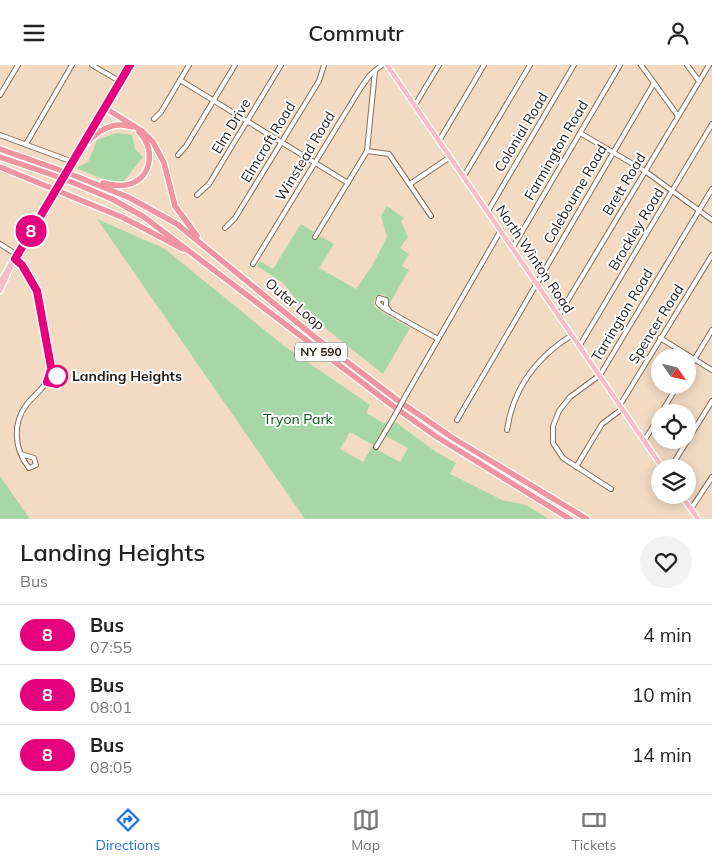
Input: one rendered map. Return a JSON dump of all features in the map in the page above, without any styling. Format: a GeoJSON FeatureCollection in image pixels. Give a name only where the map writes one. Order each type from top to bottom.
{"type":"FeatureCollection","features":[{"type":"Feature","properties":{"kind":"highway"},"geometry":{"type":"LineString","coordinates":[[105,108],[146,133],[156,145],[164,163],[177,210],[188,225],[215,253]]}},
{"type":"Feature","properties":{"kind":"highway"},"geometry":{"type":"LineString","coordinates":[[78,177],[118,186],[131,184],[147,169],[150,156],[147,142],[127,121]]}},
{"type":"Feature","properties":{"kind":"highway"},"geometry":{"type":"LineString","coordinates":[[79,151],[98,132],[110,126],[126,125],[138,131]]}},
{"type":"Feature","properties":{"kind":"highway","name":"Outer Loop"},"geometry":{"type":"LineString","coordinates":[[0,149],[111,189],[181,227],[215,253],[312,335],[396,399],[461,443],[588,519]]}},
{"type":"Feature","properties":{"kind":"highway","name":"Outer Loop"},"geometry":{"type":"LineString","coordinates":[[0,157],[74,183],[112,199],[140,214],[393,407],[442,440],[570,519]]}},
{"type":"Feature","properties":{"kind":"highway"},"geometry":{"type":"LineString","coordinates":[[0,167],[141,226],[208,265]]}},
{"type":"Feature","properties":{"kind":"main road"},"geometry":{"type":"LineString","coordinates":[[0,282],[130,65]]}},
{"type":"Feature","properties":{"kind":"main road","name":"North Winton Road"},"geometry":{"type":"LineString","coordinates":[[387,65],[656,459]]}},
{"type":"Feature","properties":{"kind":"main road"},"geometry":{"type":"LineString","coordinates":[[0,291],[15,258]]}},
{"type":"Feature","properties":{"kind":"main road"},"geometry":{"type":"LineString","coordinates":[[688,504],[698,519]]}},
{"type":"Feature","properties":{"kind":"street"},"geometry":{"type":"LineString","coordinates":[[0,95],[18,65]]}},
{"type":"Feature","properties":{"kind":"street"},"geometry":{"type":"LineString","coordinates":[[26,144],[72,65]]}},
{"type":"Feature","properties":{"kind":"street"},"geometry":{"type":"LineString","coordinates":[[92,65],[121,82]]}},
{"type":"Feature","properties":{"kind":"street"},"geometry":{"type":"LineString","coordinates":[[154,119],[161,112],[190,65]]}},
{"type":"Feature","properties":{"kind":"street"},"geometry":{"type":"LineString","coordinates":[[178,155],[235,65]]}},
{"type":"Feature","properties":{"kind":"street","name":"Elm Drive"},"geometry":{"type":"LineString","coordinates":[[198,195],[209,185],[281,65]]}},
{"type":"Feature","properties":{"kind":"street","name":"Elmcroft Road"},"geometry":{"type":"LineString","coordinates":[[226,228],[235,218],[319,81],[324,65]]}},
{"type":"Feature","properties":{"kind":"street","name":"Winstead Road"},"geometry":{"type":"LineString","coordinates":[[253,264],[360,89],[382,65]]}},
{"type":"Feature","properties":{"kind":"street"},"geometry":{"type":"LineString","coordinates":[[415,105],[439,65]]}},
{"type":"Feature","properties":{"kind":"street"},"geometry":{"type":"LineString","coordinates":[[439,141],[484,65]]}},
{"type":"Feature","properties":{"kind":"street"},"geometry":{"type":"LineString","coordinates":[[464,176],[530,65]]}},
{"type":"Feature","properties":{"kind":"street","name":"Colonial Road"},"geometry":{"type":"LineString","coordinates":[[488,211],[574,65]]}},
{"type":"Feature","properties":{"kind":"street","name":"Farmington Road"},"geometry":{"type":"LineString","coordinates":[[513,247],[620,65]]}},
{"type":"Feature","properties":{"kind":"street"},"geometry":{"type":"LineString","coordinates":[[642,65],[678,115]]}},
{"type":"Feature","properties":{"kind":"street"},"geometry":{"type":"LineString","coordinates":[[687,65],[699,81]]}},
{"type":"Feature","properties":{"kind":"street","name":"Brett Road"},"geometry":{"type":"LineString","coordinates":[[558,315],[709,65]]}},
{"type":"Feature","properties":{"kind":"street"},"geometry":{"type":"LineString","coordinates":[[315,237],[368,151],[376,71]]}},
{"type":"Feature","properties":{"kind":"street"},"geometry":{"type":"LineString","coordinates":[[180,81],[348,183]]}},
{"type":"Feature","properties":{"kind":"street","name":"Colebourne Road"},"geometry":{"type":"LineString","coordinates":[[456,420],[654,83]]}},
{"type":"Feature","properties":{"kind":"street","name":"Brockley Road"},"geometry":{"type":"LineString","coordinates":[[580,345],[712,124]]}},
{"type":"Feature","properties":{"kind":"street"},"geometry":{"type":"LineString","coordinates":[[580,133],[644,171],[712,221]]}},
{"type":"Feature","properties":{"kind":"street"},"geometry":{"type":"LineString","coordinates":[[0,135],[73,162]]}},
{"type":"Feature","properties":{"kind":"street"},"geometry":{"type":"LineString","coordinates":[[368,151],[389,154],[431,216]]}},
{"type":"Feature","properties":{"kind":"street"},"geometry":{"type":"LineString","coordinates":[[410,184],[450,157]]}},
{"type":"Feature","properties":{"kind":"street","name":"Tarrington Road"},"geometry":{"type":"LineString","coordinates":[[611,489],[563,458],[556,449],[552,438],[553,426],[559,411],[570,397],[600,375],[712,189]]}},
{"type":"Feature","properties":{"kind":"street"},"geometry":{"type":"LineString","coordinates":[[376,447],[501,230]]}},
{"type":"Feature","properties":{"kind":"street"},"geometry":{"type":"LineString","coordinates":[[0,244],[22,265],[37,293],[51,367],[47,382],[28,403],[18,421],[17,439],[22,455]]}},
{"type":"Feature","properties":{"kind":"street","name":"Spencer Road"},"geometry":{"type":"LineString","coordinates":[[621,407],[660,338],[712,255]]}},
{"type":"Feature","properties":{"kind":"street"},"geometry":{"type":"LineString","coordinates":[[390,312],[438,339]]}},
{"type":"Feature","properties":{"kind":"street"},"geometry":{"type":"LineString","coordinates":[[696,356],[712,330]]}},
{"type":"Feature","properties":{"kind":"street"},"geometry":{"type":"LineString","coordinates":[[506,430],[513,403],[529,374],[544,356],[572,335]]}},
{"type":"Feature","properties":{"kind":"street"},"geometry":{"type":"LineString","coordinates":[[660,338],[678,349]]}},
{"type":"Feature","properties":{"kind":"street"},"geometry":{"type":"LineString","coordinates":[[696,360],[712,370]]}},
{"type":"Feature","properties":{"kind":"street"},"geometry":{"type":"LineString","coordinates":[[676,459],[712,401]]}},
{"type":"Feature","properties":{"kind":"street"},"geometry":{"type":"LineString","coordinates":[[576,467],[602,424],[621,407]]}},
{"type":"Feature","properties":{"kind":"street"},"geometry":{"type":"LineString","coordinates":[[644,441],[651,430]]}},
{"type":"Feature","properties":{"kind":"street"},"geometry":{"type":"LineString","coordinates":[[691,509],[712,477]]}},
{"type":"Feature","properties":{"kind":"green space"},"geometry":{"type":"Polygon","coordinates":[[[117,133],[132,135],[135,149],[143,157],[123,182],[108,181],[76,168],[88,162],[97,140],[117,133]]]}},
{"type":"Feature","properties":{"kind":"green space"},"geometry":{"type":"Polygon","coordinates":[[[387,206],[404,218],[401,221],[408,237],[400,248],[409,254],[402,266],[409,270],[388,306],[389,299],[383,294],[376,296],[373,303],[377,309],[410,328],[383,374],[310,316],[283,283],[257,266],[260,261],[273,269],[301,224],[314,232],[312,235],[318,239],[320,236],[334,244],[319,268],[356,289],[372,266],[387,237],[381,216],[387,206]]]}},
{"type":"Feature","properties":{"kind":"green space","name":"Tryon Park"},"geometry":{"type":"Polygon","coordinates":[[[97,219],[165,249],[284,346],[370,405],[366,413],[385,424],[386,422],[392,425],[394,421],[436,452],[456,463],[450,474],[502,500],[526,505],[549,519],[305,519],[97,219]],[[350,432],[340,449],[363,462],[373,445],[350,432]],[[386,436],[378,450],[400,462],[408,448],[386,436]]]}},
{"type":"Feature","properties":{"kind":"green space"},"geometry":{"type":"Polygon","coordinates":[[[0,476],[30,519],[0,519],[0,476]]]}},
{"type":"Feature","properties":{"kind":"bus line","name":"8"},"geometry":{"type":"LineString","coordinates":[[51,370],[47,382],[57,384],[59,378],[51,367],[37,291],[22,265],[15,259],[130,65]]}},
{"type":"Feature","properties":{"kind":"place","name":"Landing Heights"},"geometry":{"type":"Point","coordinates":[57,376]}}]}
